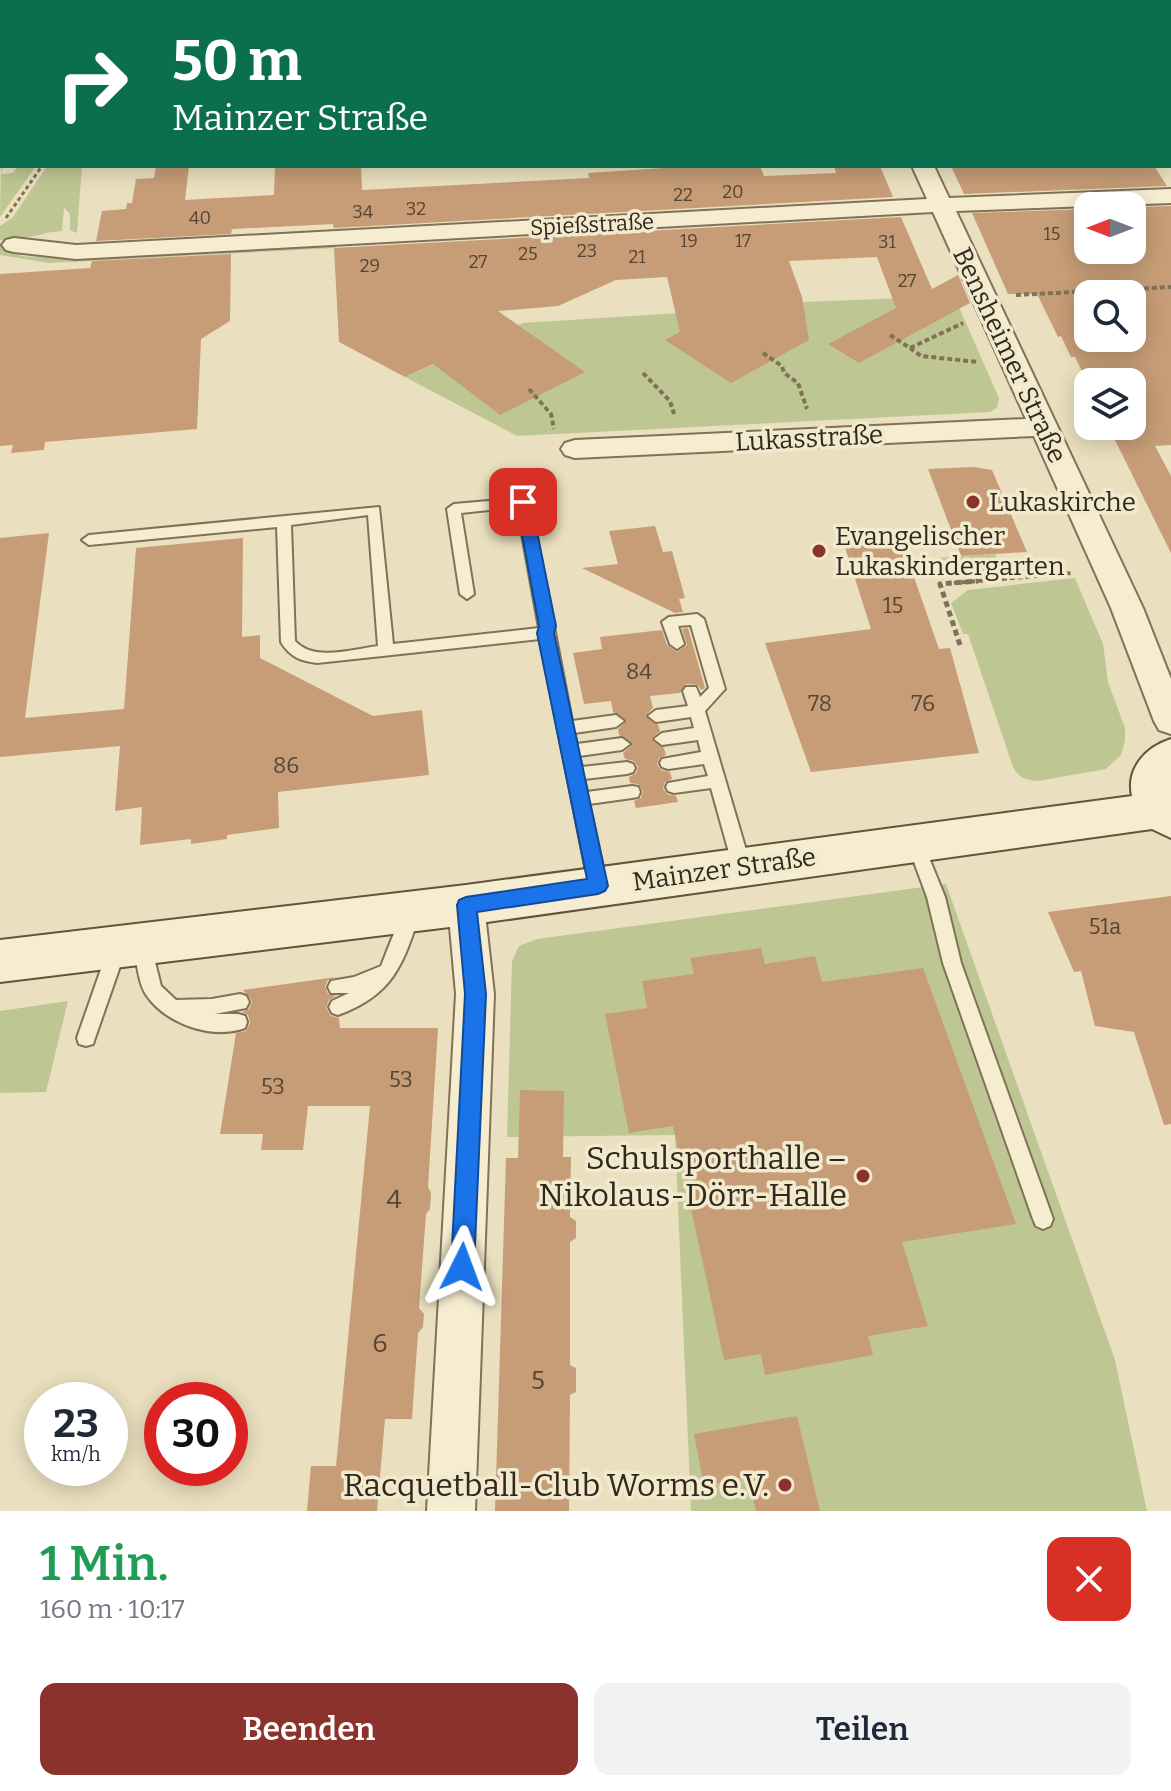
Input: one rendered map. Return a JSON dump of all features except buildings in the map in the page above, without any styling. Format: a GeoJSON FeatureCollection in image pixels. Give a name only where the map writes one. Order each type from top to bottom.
{"type":"FeatureCollection","features":[{"type":"Feature","properties":{"kind":"main road"},"geometry":{"type":"LineString","coordinates":[[1166,815],[1153,796],[1152,779],[1156,769],[1171,756]]}},
{"type":"Feature","properties":{"kind":"main road","name":"Mainzer Straße"},"geometry":{"type":"LineString","coordinates":[[0,961],[129,948],[466,905],[915,843],[1166,815]]}},
{"type":"Feature","properties":{"kind":"street","name":"Bensheimer Straße"},"geometry":{"type":"LineString","coordinates":[[924,168],[1139,636],[1171,721]]}},
{"type":"Feature","properties":{"kind":"street","name":"Spießstraße"},"geometry":{"type":"LineString","coordinates":[[14,245],[76,252],[941,205],[1171,196]]}},
{"type":"Feature","properties":{"kind":"street","name":"Lukasstraße"},"geometry":{"type":"LineString","coordinates":[[575,449],[1043,427]]}},
{"type":"Feature","properties":{"kind":"street"},"geometry":{"type":"LineString","coordinates":[[451,1511],[475,994],[466,905]]}},
{"type":"Feature","properties":{"kind":"lane"},"geometry":{"type":"LineString","coordinates":[[467,594],[454,509],[523,502],[546,633],[598,886]]}},
{"type":"Feature","properties":{"kind":"lane"},"geometry":{"type":"LineString","coordinates":[[89,540],[284,522],[303,517],[374,510],[386,650]]}},
{"type":"Feature","properties":{"kind":"lane"},"geometry":{"type":"LineString","coordinates":[[284,522],[288,642],[293,651],[317,658],[546,633]]}},
{"type":"Feature","properties":{"kind":"lane"},"geometry":{"type":"LineString","coordinates":[[656,716],[697,710],[717,689],[697,619],[669,622],[677,644]]}},
{"type":"Feature","properties":{"kind":"lane"},"geometry":{"type":"LineString","coordinates":[[691,691],[742,867]]}},
{"type":"Feature","properties":{"kind":"lane"},"geometry":{"type":"LineString","coordinates":[[566,728],[616,721]]}},
{"type":"Feature","properties":{"kind":"lane"},"geometry":{"type":"LineString","coordinates":[[662,739],[703,733]]}},
{"type":"Feature","properties":{"kind":"lane"},"geometry":{"type":"LineString","coordinates":[[570,751],[622,744]]}},
{"type":"Feature","properties":{"kind":"lane"},"geometry":{"type":"LineString","coordinates":[[668,763],[711,757]]}},
{"type":"Feature","properties":{"kind":"lane"},"geometry":{"type":"LineString","coordinates":[[575,774],[627,768]]}},
{"type":"Feature","properties":{"kind":"lane"},"geometry":{"type":"LineString","coordinates":[[674,787],[718,781]]}},
{"type":"Feature","properties":{"kind":"lane"},"geometry":{"type":"LineString","coordinates":[[580,799],[632,792]]}},
{"type":"Feature","properties":{"kind":"lane"},"geometry":{"type":"LineString","coordinates":[[915,843],[936,897],[952,963],[1043,1219]]}},
{"type":"Feature","properties":{"kind":"lane"},"geometry":{"type":"LineString","coordinates":[[338,1007],[369,993],[384,981],[392,968],[411,912]]}},
{"type":"Feature","properties":{"kind":"lane"},"geometry":{"type":"LineString","coordinates":[[129,948],[153,990],[172,1008],[203,1023],[239,1012]]}},
{"type":"Feature","properties":{"kind":"lane"},"geometry":{"type":"LineString","coordinates":[[86,1038],[129,948]]}},
{"type":"Feature","properties":{"kind":"lane"},"geometry":{"type":"LineString","coordinates":[[337,987],[371,980],[392,968]]}},
{"type":"Feature","properties":{"kind":"path"},"geometry":{"type":"LineString","coordinates":[[0,223],[9,215],[41,168]]}},
{"type":"Feature","properties":{"kind":"path"},"geometry":{"type":"LineString","coordinates":[[910,348],[976,317],[988,306],[1171,287]]}},
{"type":"Feature","properties":{"kind":"path"},"geometry":{"type":"LineString","coordinates":[[890,335],[921,356],[983,363],[1013,362]]}},
{"type":"Feature","properties":{"kind":"path"},"geometry":{"type":"LineString","coordinates":[[763,353],[782,366],[784,373],[800,388],[814,437]]}},
{"type":"Feature","properties":{"kind":"path"},"geometry":{"type":"LineString","coordinates":[[643,373],[670,401],[682,444]]}},
{"type":"Feature","properties":{"kind":"path"},"geometry":{"type":"LineString","coordinates":[[529,389],[551,414],[555,434],[575,449]]}},
{"type":"Feature","properties":{"kind":"path"},"geometry":{"type":"LineString","coordinates":[[1039,559],[1047,575]]}},
{"type":"Feature","properties":{"kind":"path"},"geometry":{"type":"LineString","coordinates":[[960,645],[940,584],[1109,570]]}},
{"type":"Feature","properties":{"kind":"green space"},"geometry":{"type":"Polygon","coordinates":[[[1,168],[1,174],[12,173],[17,168],[35,168],[0,217],[1,168]]]}},
{"type":"Feature","properties":{"kind":"green space"},"geometry":{"type":"Polygon","coordinates":[[[46,168],[82,168],[77,233],[70,230],[70,214],[64,208],[62,231],[0,240],[0,226],[13,217],[46,168]]]}},
{"type":"Feature","properties":{"kind":"green space"},"geometry":{"type":"Polygon","coordinates":[[[332,243],[336,248],[49,263],[0,255],[0,245],[9,247],[21,256],[51,258],[332,243]]]}},
{"type":"Feature","properties":{"kind":"green space"},"geometry":{"type":"Polygon","coordinates":[[[954,296],[999,398],[997,408],[990,412],[517,436],[405,377],[523,323],[802,305],[803,302],[954,296]]]}},
{"type":"Feature","properties":{"kind":"green space"},"geometry":{"type":"Polygon","coordinates":[[[995,554],[1003,574],[954,576],[932,571],[908,560],[995,554]]]}},
{"type":"Feature","properties":{"kind":"green space"},"geometry":{"type":"Polygon","coordinates":[[[1075,578],[1103,644],[1108,682],[1125,728],[1125,741],[1121,755],[1106,769],[1030,780],[1020,776],[1013,767],[968,634],[963,634],[951,603],[968,590],[1075,578]]]}},
{"type":"Feature","properties":{"kind":"green space","name":"Schulsporthalle – Nikolaus-Dörr-Halle"},"geometry":{"type":"Polygon","coordinates":[[[946,884],[1115,1360],[1147,1511],[691,1511],[675,1135],[507,1137],[512,961],[519,946],[537,939],[946,884]]]}},
{"type":"Feature","properties":{"kind":"green space"},"geometry":{"type":"Polygon","coordinates":[[[68,1001],[46,1092],[0,1093],[0,1011],[68,1001]]]}},
{"type":"Feature","properties":{"kind":"place","name":"Lukaskirche"},"geometry":{"type":"Point","coordinates":[973,502]}},
{"type":"Feature","properties":{"kind":"place","name":"Evangelischer Lukaskindergarten"},"geometry":{"type":"Point","coordinates":[819,551]}},
{"type":"Feature","properties":{"kind":"place","name":"Schulsporthalle – Nikolaus-Dörr-Halle"},"geometry":{"type":"Point","coordinates":[863,1176]}},
{"type":"Feature","properties":{"kind":"place","name":"Racquetball-Club Worms e.V."},"geometry":{"type":"Point","coordinates":[785,1485]}},
{"type":"Feature","properties":{"kind":"route"},"geometry":{"type":"LineString","coordinates":[[462,1267],[475,994],[466,905],[598,886],[546,633],[523,502]]}}]}
